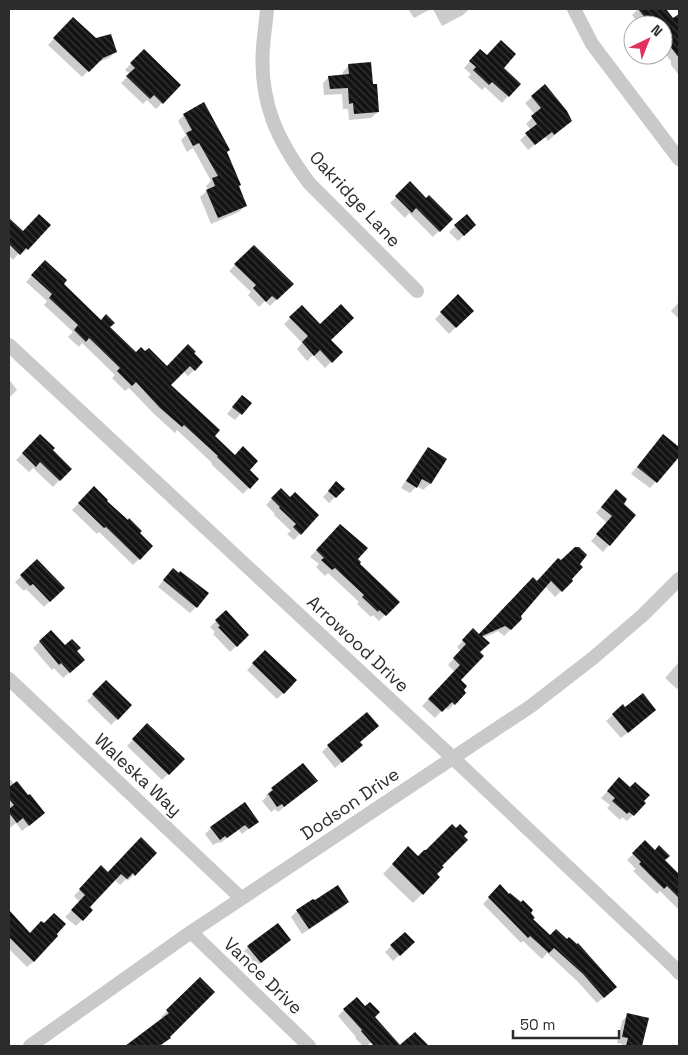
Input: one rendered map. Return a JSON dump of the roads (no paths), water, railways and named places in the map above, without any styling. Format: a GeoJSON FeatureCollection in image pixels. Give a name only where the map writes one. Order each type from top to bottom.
{"type":"FeatureCollection","features":[{"type":"Feature","properties":{"kind":"street","name":"Oakridge Lane"},"geometry":{"type":"LineString","coordinates":[[267,9],[263,48],[263,77],[266,98],[282,144],[309,183],[417,291]]}},
{"type":"Feature","properties":{"kind":"street"},"geometry":{"type":"LineString","coordinates":[[574,9],[592,44],[679,159]]}},
{"type":"Feature","properties":{"kind":"street","name":"Arrowood Drive"},"geometry":{"type":"LineString","coordinates":[[9,345],[453,758],[679,973]]}},
{"type":"Feature","properties":{"kind":"street","name":"Dodson Drive"},"geometry":{"type":"LineString","coordinates":[[30,1046],[241,898],[531,706],[593,658],[643,615],[679,579]]}},
{"type":"Feature","properties":{"kind":"street","name":"Waleska Way"},"geometry":{"type":"LineString","coordinates":[[9,678],[241,898]]}},
{"type":"Feature","properties":{"kind":"street","name":"Vance Drive"},"geometry":{"type":"LineString","coordinates":[[191,932],[309,1046]]}}]}
